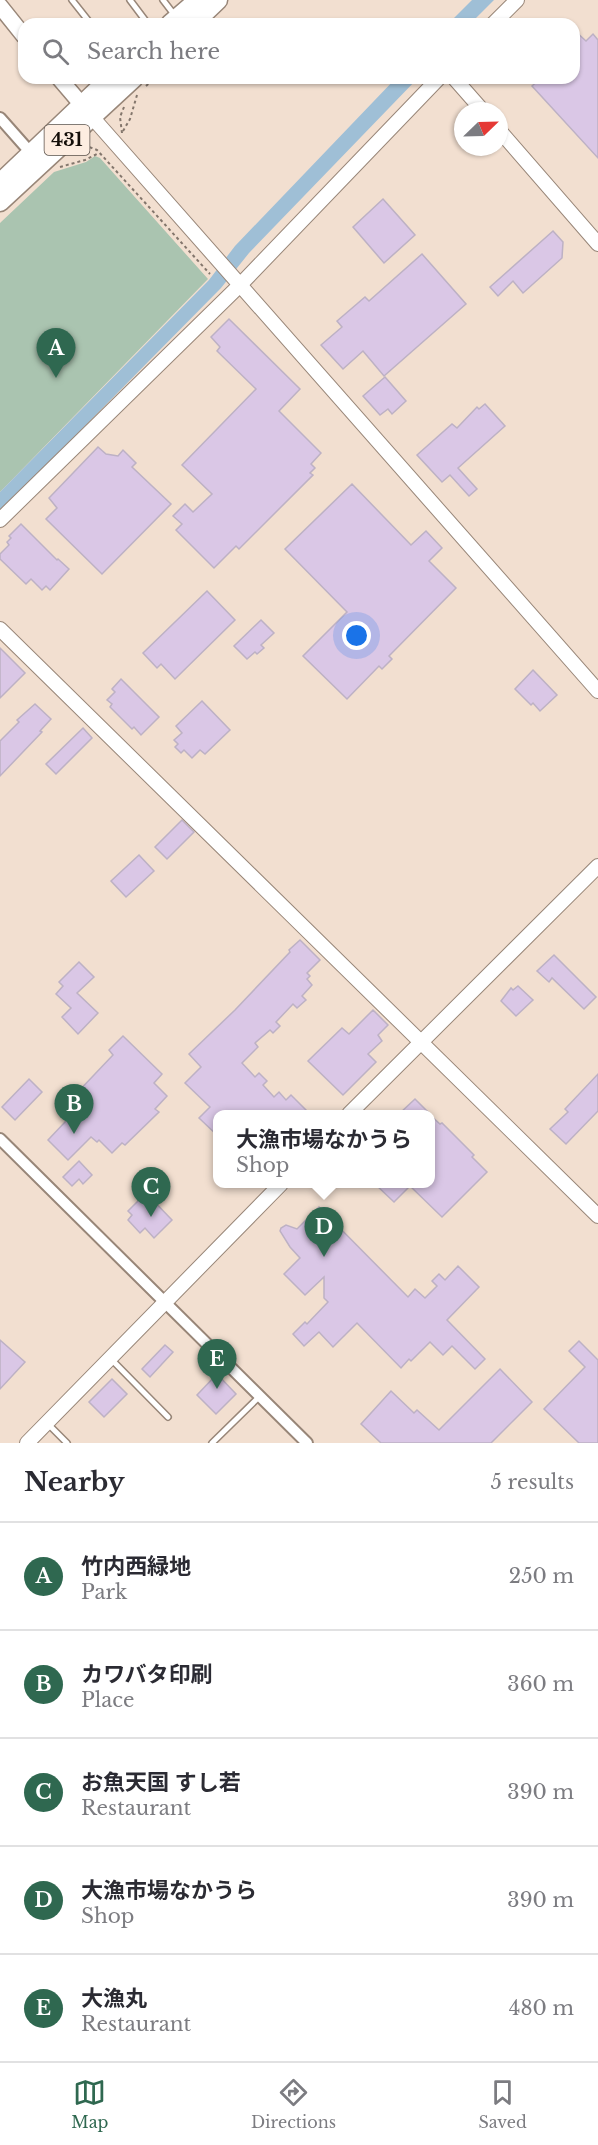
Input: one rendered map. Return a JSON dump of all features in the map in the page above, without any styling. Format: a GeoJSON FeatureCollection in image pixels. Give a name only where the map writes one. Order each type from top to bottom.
{"type":"FeatureCollection","features":[{"type":"Feature","properties":{"kind":"highway"},"geometry":{"type":"LineString","coordinates":[[183,18],[198,0]]}},
{"type":"Feature","properties":{"kind":"highway"},"geometry":{"type":"LineString","coordinates":[[187,18],[218,0]]}},
{"type":"Feature","properties":{"kind":"highway","name":"431"},"geometry":{"type":"LineString","coordinates":[[0,202],[86,111],[106,84]]}},
{"type":"Feature","properties":{"kind":"highway","name":"431"},"geometry":{"type":"LineString","coordinates":[[0,183],[31,153],[86,111],[135,86]]}},
{"type":"Feature","properties":{"kind":"main road"},"geometry":{"type":"LineString","coordinates":[[0,6],[18,28]]}},
{"type":"Feature","properties":{"kind":"main road"},"geometry":{"type":"LineString","coordinates":[[64,84],[86,111]]}},
{"type":"Feature","properties":{"kind":"street"},"geometry":{"type":"LineString","coordinates":[[499,18],[517,0]]}},
{"type":"Feature","properties":{"kind":"street"},"geometry":{"type":"LineString","coordinates":[[0,520],[240,285],[433,84]]}},
{"type":"Feature","properties":{"kind":"street"},"geometry":{"type":"LineString","coordinates":[[459,84],[475,102]]}},
{"type":"Feature","properties":{"kind":"street"},"geometry":{"type":"LineString","coordinates":[[86,111],[598,691]]}},
{"type":"Feature","properties":{"kind":"street"},"geometry":{"type":"LineString","coordinates":[[0,118],[31,153]]}},
{"type":"Feature","properties":{"kind":"street"},"geometry":{"type":"LineString","coordinates":[[508,140],[598,244]]}},
{"type":"Feature","properties":{"kind":"street"},"geometry":{"type":"LineString","coordinates":[[0,629],[598,1216]]}},
{"type":"Feature","properties":{"kind":"street"},"geometry":{"type":"LineString","coordinates":[[354,1110],[598,866]]}},
{"type":"Feature","properties":{"kind":"street"},"geometry":{"type":"LineString","coordinates":[[0,1139],[307,1443]]}},
{"type":"Feature","properties":{"kind":"street"},"geometry":{"type":"LineString","coordinates":[[27,1443],[277,1188]]}},
{"type":"Feature","properties":{"kind":"lane"},"geometry":{"type":"LineString","coordinates":[[72,0],[86,18]]}},
{"type":"Feature","properties":{"kind":"lane"},"geometry":{"type":"LineString","coordinates":[[130,0],[144,18]]}},
{"type":"Feature","properties":{"kind":"lane"},"geometry":{"type":"LineString","coordinates":[[163,0],[177,18]]}},
{"type":"Feature","properties":{"kind":"lane"},"geometry":{"type":"LineString","coordinates":[[110,1358],[168,1417]]}},
{"type":"Feature","properties":{"kind":"lane"},"geometry":{"type":"LineString","coordinates":[[212,1443],[260,1396]]}},
{"type":"Feature","properties":{"kind":"lane"},"geometry":{"type":"LineString","coordinates":[[46,1423],[67,1443]]}},
{"type":"Feature","properties":{"kind":"path"},"geometry":{"type":"LineString","coordinates":[[131,100],[135,86]]}},
{"type":"Feature","properties":{"kind":"path"},"geometry":{"type":"LineString","coordinates":[[125,106],[120,117],[121,130],[130,119],[135,86]]}},
{"type":"Feature","properties":{"kind":"path"},"geometry":{"type":"LineString","coordinates":[[58,167],[85,160],[98,151],[210,274]]}},
{"type":"Feature","properties":{"kind":"green space"},"geometry":{"type":"Polygon","coordinates":[[[95,156],[100,158],[208,279],[0,492],[0,223],[54,172],[86,162],[95,156]]]}},
{"type":"Feature","properties":{"kind":"water"},"geometry":{"type":"Polygon","coordinates":[[[472,0],[494,0],[476,18],[454,18],[472,0]]]}},
{"type":"Feature","properties":{"kind":"water"},"geometry":{"type":"Polygon","coordinates":[[[390,84],[412,84],[249,253],[221,288],[0,512],[0,492],[209,280],[235,246],[390,84]]]}},
{"type":"Feature","properties":{"kind":"building"},"geometry":{"type":"Polygon","coordinates":[[[593,34],[598,40],[598,158],[532,86],[534,84],[580,84],[580,36],[586,41],[593,34]]]}},
{"type":"Feature","properties":{"kind":"building"},"geometry":{"type":"Polygon","coordinates":[[[383,199],[415,235],[384,263],[353,227],[383,199]]]}},
{"type":"Feature","properties":{"kind":"building"},"geometry":{"type":"Polygon","coordinates":[[[553,231],[563,242],[562,258],[523,293],[513,281],[498,296],[490,287],[553,231]]]}},
{"type":"Feature","properties":{"kind":"building"},"geometry":{"type":"Polygon","coordinates":[[[422,254],[466,304],[384,376],[363,351],[343,369],[321,345],[342,327],[337,321],[365,297],[369,301],[422,254]]]}},
{"type":"Feature","properties":{"kind":"building"},"geometry":{"type":"Polygon","coordinates":[[[229,319],[300,389],[279,411],[321,453],[311,464],[315,468],[310,473],[313,475],[239,549],[236,546],[214,568],[176,530],[182,524],[173,516],[185,504],[193,512],[212,494],[182,465],[256,389],[217,351],[220,347],[211,337],[229,319]]]}},
{"type":"Feature","properties":{"kind":"building"},"geometry":{"type":"Polygon","coordinates":[[[385,377],[406,401],[392,414],[388,409],[380,415],[363,396],[385,377]]]}},
{"type":"Feature","properties":{"kind":"building"},"geometry":{"type":"Polygon","coordinates":[[[485,404],[505,426],[458,468],[477,489],[469,496],[450,475],[442,482],[417,455],[452,424],[457,428],[477,407],[479,409],[485,404]]]}},
{"type":"Feature","properties":{"kind":"building"},"geometry":{"type":"Polygon","coordinates":[[[98,447],[106,454],[118,456],[123,450],[136,463],[132,467],[171,504],[102,574],[46,519],[57,508],[49,498],[98,447]]]}},
{"type":"Feature","properties":{"kind":"building"},"geometry":{"type":"Polygon","coordinates":[[[352,484],[411,545],[426,531],[442,548],[429,561],[456,588],[389,656],[392,659],[382,669],[379,666],[347,699],[303,656],[347,612],[285,549],[352,484]]]}},
{"type":"Feature","properties":{"kind":"building"},"geometry":{"type":"Polygon","coordinates":[[[21,524],[69,569],[50,590],[46,586],[42,590],[31,579],[26,584],[0,559],[0,554],[9,545],[7,542],[11,538],[9,536],[21,524]]]}},
{"type":"Feature","properties":{"kind":"building"},"geometry":{"type":"Polygon","coordinates":[[[207,591],[235,620],[175,679],[161,664],[157,668],[143,653],[207,591]]]}},
{"type":"Feature","properties":{"kind":"building"},"geometry":{"type":"Polygon","coordinates":[[[261,620],[274,633],[261,645],[264,648],[247,659],[234,646],[261,620]]]}},
{"type":"Feature","properties":{"kind":"building"},"geometry":{"type":"Polygon","coordinates":[[[0,648],[25,673],[0,698],[0,648]]]}},
{"type":"Feature","properties":{"kind":"building"},"geometry":{"type":"Polygon","coordinates":[[[533,670],[557,695],[540,711],[515,689],[533,670]]]}},
{"type":"Feature","properties":{"kind":"building"},"geometry":{"type":"Polygon","coordinates":[[[121,679],[159,717],[141,735],[110,707],[112,704],[107,700],[115,692],[112,689],[121,679]]]}},
{"type":"Feature","properties":{"kind":"building"},"geometry":{"type":"Polygon","coordinates":[[[202,701],[230,730],[205,754],[200,750],[192,758],[184,750],[181,753],[175,747],[178,744],[174,740],[182,733],[176,726],[202,701]]]}},
{"type":"Feature","properties":{"kind":"building"},"geometry":{"type":"Polygon","coordinates":[[[35,704],[51,719],[40,731],[42,732],[0,776],[0,741],[19,722],[17,720],[35,704]]]}},
{"type":"Feature","properties":{"kind":"building"},"geometry":{"type":"Polygon","coordinates":[[[83,728],[92,738],[56,774],[46,764],[83,728]]]}},
{"type":"Feature","properties":{"kind":"building"},"geometry":{"type":"Polygon","coordinates":[[[182,820],[194,832],[167,859],[155,847],[182,820]]]}},
{"type":"Feature","properties":{"kind":"building"},"geometry":{"type":"Polygon","coordinates":[[[139,855],[154,871],[126,897],[111,881],[139,855]]]}},
{"type":"Feature","properties":{"kind":"building"},"geometry":{"type":"Polygon","coordinates":[[[300,940],[320,960],[307,973],[310,976],[307,979],[312,985],[302,996],[306,1000],[297,1008],[293,1004],[276,1022],[280,1026],[273,1033],[270,1030],[255,1043],[258,1047],[242,1063],[255,1077],[259,1073],[267,1081],[263,1085],[274,1097],[279,1092],[286,1100],[291,1095],[306,1110],[213,1110],[213,1131],[199,1118],[210,1107],[185,1083],[201,1067],[189,1054],[235,1010],[290,952],[289,950],[300,940]]]}},
{"type":"Feature","properties":{"kind":"building"},"geometry":{"type":"Polygon","coordinates":[[[554,955],[596,997],[584,1009],[552,978],[549,982],[537,971],[554,955]]]}},
{"type":"Feature","properties":{"kind":"building"},"geometry":{"type":"Polygon","coordinates":[[[79,962],[94,977],[77,993],[98,1013],[78,1034],[62,1017],[71,1008],[56,994],[63,986],[59,982],[79,962]]]}},
{"type":"Feature","properties":{"kind":"building"},"geometry":{"type":"Polygon","coordinates":[[[518,986],[533,1000],[516,1016],[501,1001],[511,988],[513,990],[518,986]]]}},
{"type":"Feature","properties":{"kind":"building"},"geometry":{"type":"Polygon","coordinates":[[[373,1010],[388,1025],[378,1035],[382,1041],[368,1054],[376,1062],[343,1095],[308,1061],[342,1028],[349,1034],[373,1010]]]}},
{"type":"Feature","properties":{"kind":"building"},"geometry":{"type":"Polygon","coordinates":[[[123,1036],[162,1074],[154,1083],[167,1096],[155,1109],[159,1112],[125,1145],[122,1143],[112,1153],[99,1140],[97,1142],[91,1137],[68,1160],[48,1140],[83,1103],[75,1095],[113,1055],[109,1050],[123,1036]]]}},
{"type":"Feature","properties":{"kind":"building"},"geometry":{"type":"Polygon","coordinates":[[[598,1074],[598,1111],[566,1144],[550,1129],[568,1112],[565,1109],[598,1074]]]}},
{"type":"Feature","properties":{"kind":"building"},"geometry":{"type":"Polygon","coordinates":[[[29,1079],[42,1092],[15,1120],[2,1107],[29,1079]]]}},
{"type":"Feature","properties":{"kind":"building"},"geometry":{"type":"Polygon","coordinates":[[[415,1099],[426,1110],[403,1110],[415,1099]]]}},
{"type":"Feature","properties":{"kind":"building"},"geometry":{"type":"Polygon","coordinates":[[[435,1120],[442,1123],[474,1155],[472,1157],[487,1172],[442,1217],[412,1188],[435,1188],[435,1120]]]}},
{"type":"Feature","properties":{"kind":"building"},"geometry":{"type":"Polygon","coordinates":[[[79,1161],[92,1175],[83,1184],[79,1179],[72,1186],[63,1177],[79,1161]]]}},
{"type":"Feature","properties":{"kind":"building"},"geometry":{"type":"Polygon","coordinates":[[[379,1188],[408,1188],[394,1202],[379,1188]]]}},
{"type":"Feature","properties":{"kind":"building"},"geometry":{"type":"Polygon","coordinates":[[[146,1193],[172,1220],[154,1238],[145,1228],[140,1233],[128,1220],[132,1215],[128,1211],[146,1193]]]}},
{"type":"Feature","properties":{"kind":"building"},"geometry":{"type":"Polygon","coordinates":[[[319,1207],[408,1297],[415,1289],[425,1298],[437,1286],[432,1281],[439,1274],[445,1280],[458,1266],[479,1287],[447,1320],[485,1359],[475,1369],[452,1346],[443,1355],[430,1342],[401,1368],[357,1323],[333,1347],[319,1332],[304,1346],[293,1334],[305,1322],[307,1324],[328,1302],[324,1298],[324,1277],[305,1295],[284,1274],[300,1258],[280,1231],[286,1225],[297,1229],[319,1207]]]}},
{"type":"Feature","properties":{"kind":"building"},"geometry":{"type":"Polygon","coordinates":[[[0,1340],[25,1362],[0,1389],[0,1340]]]}},
{"type":"Feature","properties":{"kind":"building"},"geometry":{"type":"Polygon","coordinates":[[[579,1341],[598,1360],[598,1443],[579,1443],[544,1409],[585,1367],[569,1351],[579,1341]]]}},
{"type":"Feature","properties":{"kind":"building"},"geometry":{"type":"Polygon","coordinates":[[[165,1345],[173,1352],[150,1377],[142,1369],[165,1345]]]}},
{"type":"Feature","properties":{"kind":"building"},"geometry":{"type":"Polygon","coordinates":[[[500,1369],[532,1402],[491,1443],[381,1443],[361,1424],[391,1391],[414,1413],[417,1410],[439,1430],[500,1369]]]}},
{"type":"Feature","properties":{"kind":"building"},"geometry":{"type":"Polygon","coordinates":[[[217,1374],[236,1394],[216,1414],[197,1395],[217,1374]]]}},
{"type":"Feature","properties":{"kind":"building"},"geometry":{"type":"Polygon","coordinates":[[[112,1379],[127,1394],[104,1417],[89,1402],[112,1379]]]}},
{"type":"Feature","properties":{"kind":"place","name":"竹内西緑地"},"geometry":{"type":"Point","coordinates":[56,378]}},
{"type":"Feature","properties":{"kind":"place","name":"カワバタ印刷"},"geometry":{"type":"Point","coordinates":[74,1134]}},
{"type":"Feature","properties":{"kind":"place","name":"お魚天国 すし若"},"geometry":{"type":"Point","coordinates":[151,1217]}},
{"type":"Feature","properties":{"kind":"place","name":"大漁市場なかうら"},"geometry":{"type":"Point","coordinates":[324,1257]}},
{"type":"Feature","properties":{"kind":"place","name":"大漁丸"},"geometry":{"type":"Point","coordinates":[217,1389]}}]}
